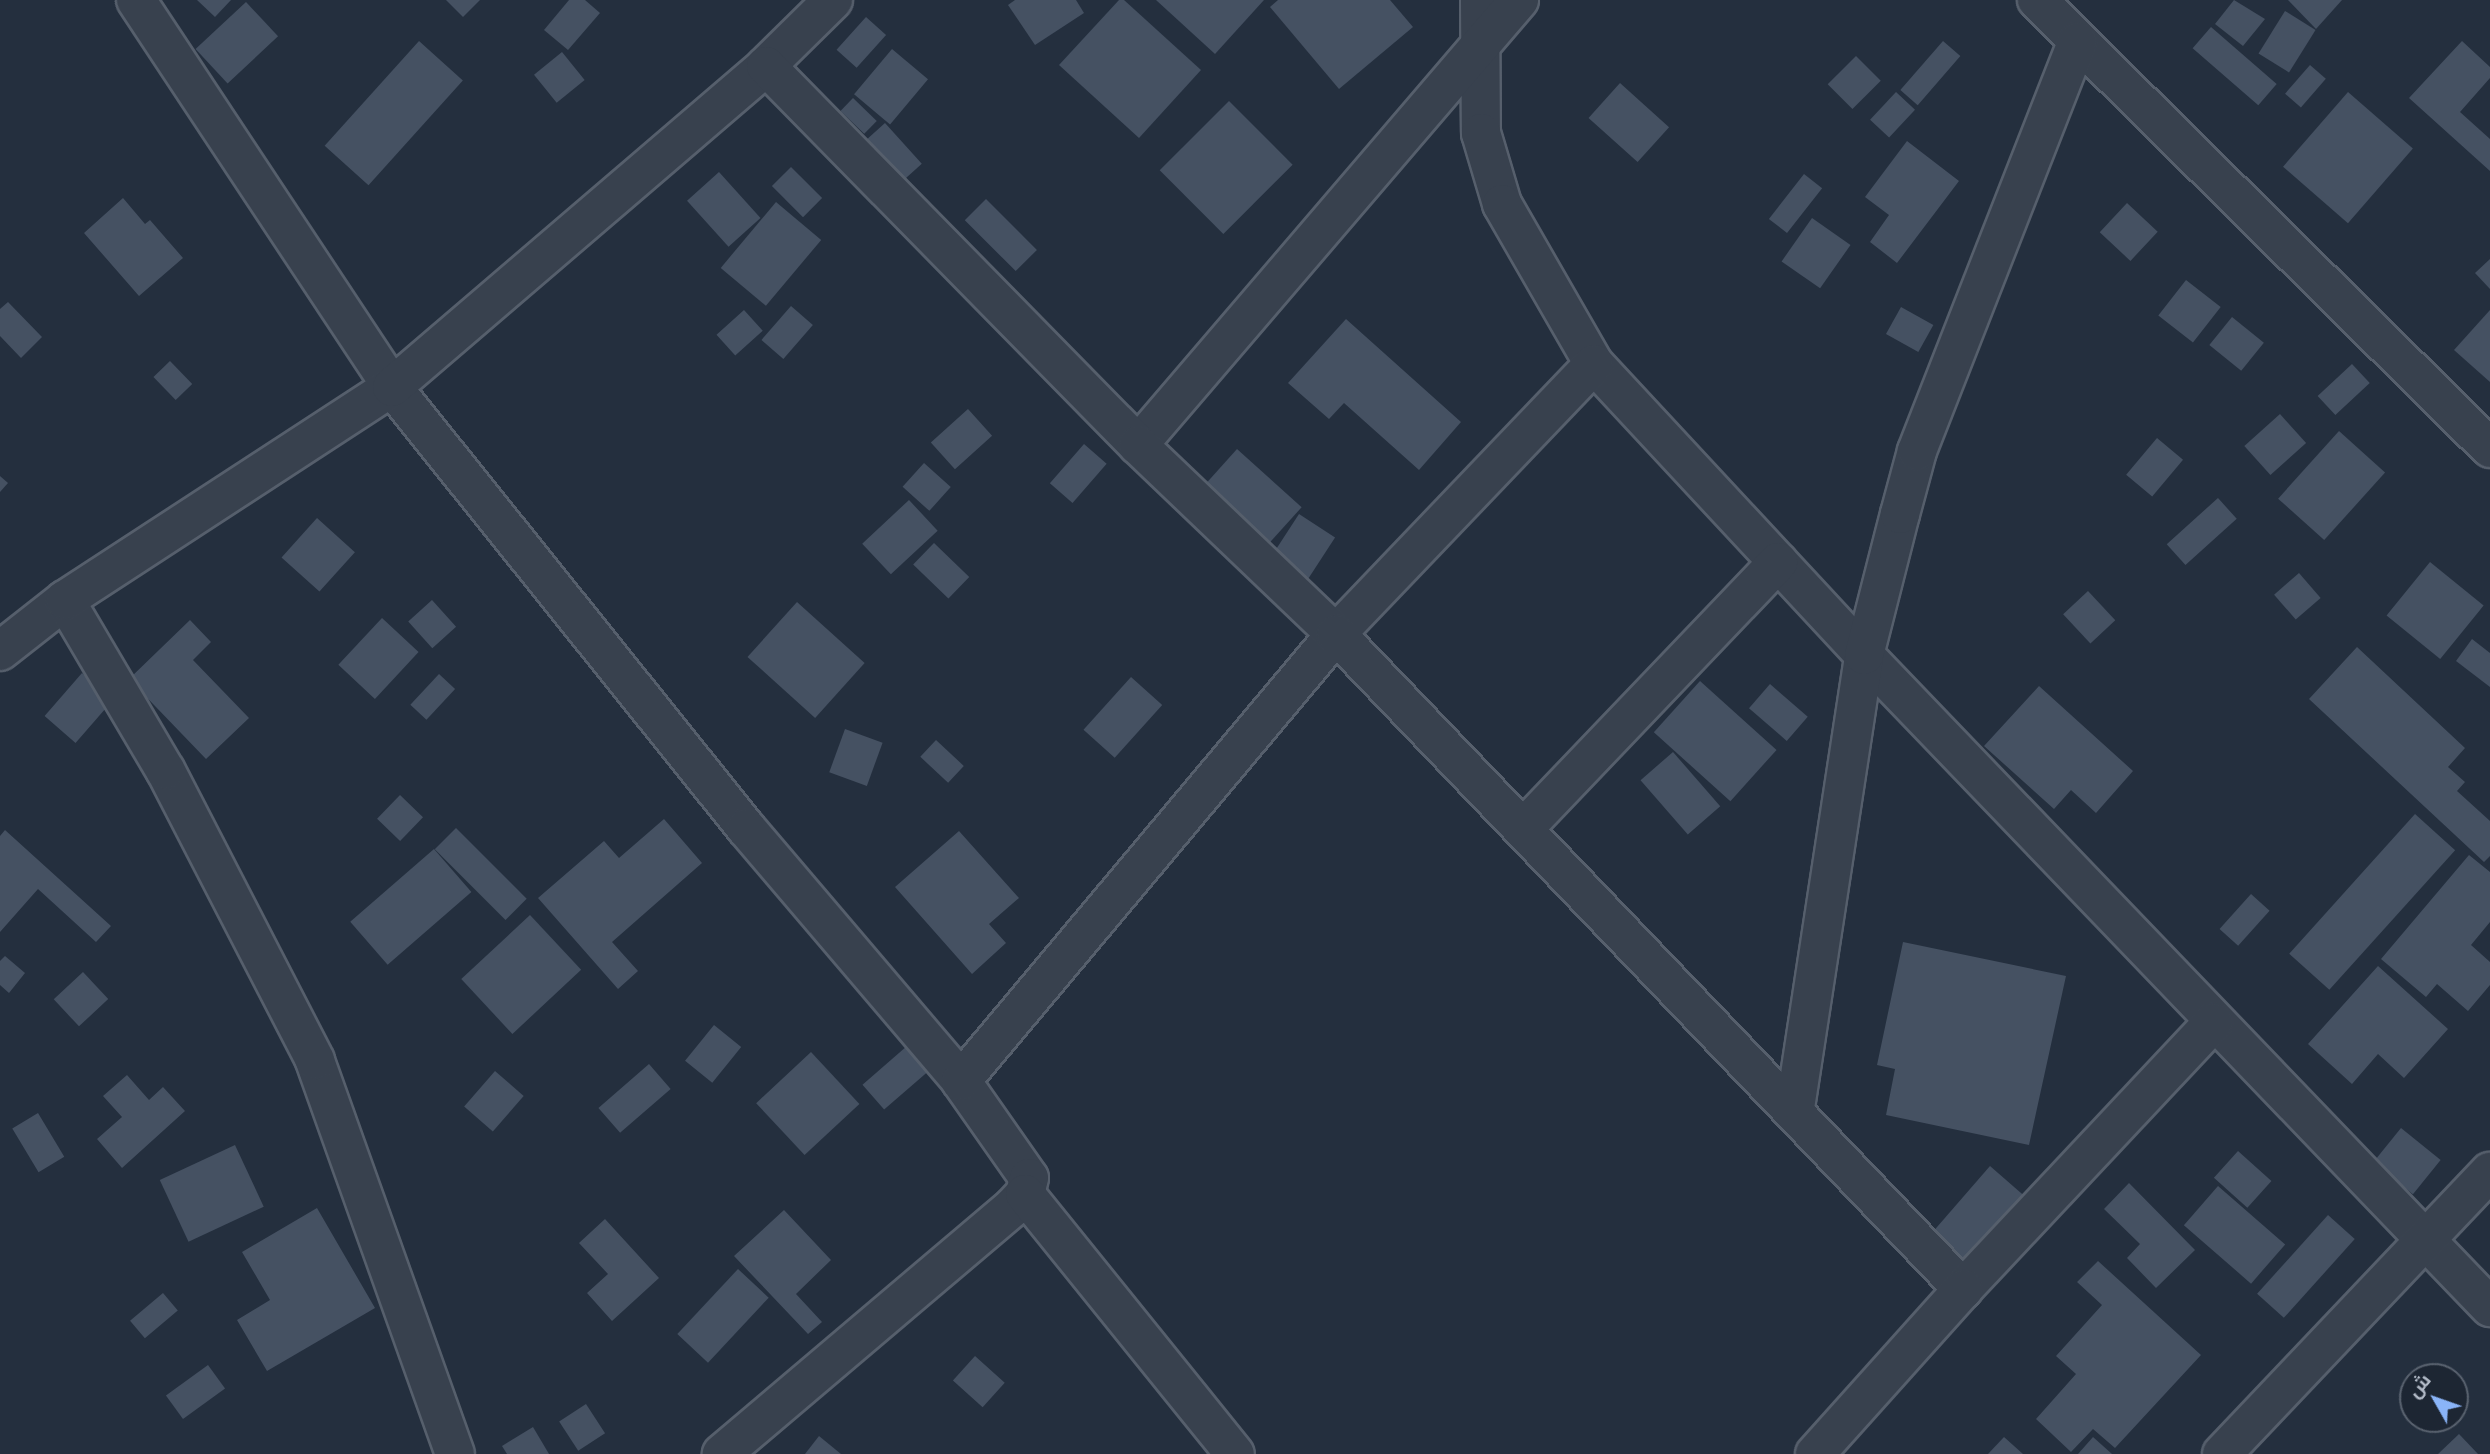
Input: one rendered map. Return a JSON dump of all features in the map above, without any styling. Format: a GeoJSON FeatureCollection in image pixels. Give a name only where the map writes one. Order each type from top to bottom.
{"type":"FeatureCollection","features":[{"type":"Feature","properties":{"kind":"street"},"geometry":{"type":"LineString","coordinates":[[136,0],[392,387],[746,828],[961,1081],[1030,1178],[1025,1194],[722,1454]]}},
{"type":"Feature","properties":{"kind":"street"},"geometry":{"type":"LineString","coordinates":[[0,651],[65,600],[392,387],[766,66],[832,0]]}},
{"type":"Feature","properties":{"kind":"street"},"geometry":{"type":"LineString","coordinates":[[1480,0],[1481,133],[1502,204],[1594,364],[1864,655],[2490,1307]]}},
{"type":"Feature","properties":{"kind":"street"},"geometry":{"type":"LineString","coordinates":[[1138,445],[1519,0]]}},
{"type":"Feature","properties":{"kind":"street"},"geometry":{"type":"LineString","coordinates":[[2038,0],[2490,448]]}},
{"type":"Feature","properties":{"kind":"street"},"geometry":{"type":"LineString","coordinates":[[1795,1108],[1864,655],[1917,451],[2078,41]]}},
{"type":"Feature","properties":{"kind":"street"},"geometry":{"type":"LineString","coordinates":[[766,66],[1138,445],[1336,634],[1795,1108],[1963,1289]]}},
{"type":"Feature","properties":{"kind":"street"},"geometry":{"type":"LineString","coordinates":[[961,1081],[1336,634],[1594,364]]}},
{"type":"Feature","properties":{"kind":"street"},"geometry":{"type":"LineString","coordinates":[[1524,828],[1778,562]]}},
{"type":"Feature","properties":{"kind":"street"},"geometry":{"type":"LineString","coordinates":[[65,600],[165,770],[315,1060],[455,1454]]}},
{"type":"Feature","properties":{"kind":"street"},"geometry":{"type":"LineString","coordinates":[[1815,1454],[1963,1289],[2214,1022]]}},
{"type":"Feature","properties":{"kind":"street"},"geometry":{"type":"LineString","coordinates":[[2222,1454],[2427,1243],[2490,1172]]}},
{"type":"Feature","properties":{"kind":"street"},"geometry":{"type":"LineString","coordinates":[[1025,1194],[1235,1454]]}},
{"type":"Feature","properties":{"kind":"building"},"geometry":{"type":"Polygon","coordinates":[[[197,0],[231,0],[215,17],[197,0]]]}},
{"type":"Feature","properties":{"kind":"building"},"geometry":{"type":"Polygon","coordinates":[[[446,0],[480,0],[463,17],[446,0]]]}},
{"type":"Feature","properties":{"kind":"building"},"geometry":{"type":"Polygon","coordinates":[[[569,0],[585,0],[600,13],[568,50],[544,30],[569,0]]]}},
{"type":"Feature","properties":{"kind":"building"},"geometry":{"type":"Polygon","coordinates":[[[1015,0],[1076,0],[1084,13],[1035,45],[1008,5],[1015,0]]]}},
{"type":"Feature","properties":{"kind":"building"},"geometry":{"type":"Polygon","coordinates":[[[1119,0],[1124,0],[1201,70],[1139,138],[1059,65],[1119,0]]]}},
{"type":"Feature","properties":{"kind":"building"},"geometry":{"type":"Polygon","coordinates":[[[1156,0],[1264,0],[1215,54],[1156,0]]]}},
{"type":"Feature","properties":{"kind":"building"},"geometry":{"type":"Polygon","coordinates":[[[1278,0],[1390,0],[1413,27],[1339,89],[1270,7],[1278,0]]]}},
{"type":"Feature","properties":{"kind":"building"},"geometry":{"type":"Polygon","coordinates":[[[2234,0],[2265,19],[2243,46],[2215,24],[2234,0]]]}},
{"type":"Feature","properties":{"kind":"building"},"geometry":{"type":"Polygon","coordinates":[[[2288,0],[2342,0],[2316,29],[2288,0]]]}},
{"type":"Feature","properties":{"kind":"building"},"geometry":{"type":"Polygon","coordinates":[[[246,2],[278,36],[228,83],[196,49],[246,2]]]}},
{"type":"Feature","properties":{"kind":"building"},"geometry":{"type":"Polygon","coordinates":[[[2285,11],[2316,30],[2289,72],[2259,53],[2285,11]]]}},
{"type":"Feature","properties":{"kind":"building"},"geometry":{"type":"Polygon","coordinates":[[[866,17],[886,35],[857,68],[837,50],[866,17]]]}},
{"type":"Feature","properties":{"kind":"building"},"geometry":{"type":"Polygon","coordinates":[[[2211,27],[2277,84],[2258,105],[2193,48],[2211,27]]]}},
{"type":"Feature","properties":{"kind":"building"},"geometry":{"type":"Polygon","coordinates":[[[419,41],[463,80],[368,185],[325,146],[419,41]]]}},
{"type":"Feature","properties":{"kind":"building"},"geometry":{"type":"Polygon","coordinates":[[[1943,41],[1960,56],[1918,105],[1900,90],[1943,41]]]}},
{"type":"Feature","properties":{"kind":"building"},"geometry":{"type":"Polygon","coordinates":[[[2462,41],[2490,67],[2490,78],[2460,112],[2490,139],[2490,171],[2409,98],[2462,41]]]}},
{"type":"Feature","properties":{"kind":"building"},"geometry":{"type":"Polygon","coordinates":[[[892,49],[928,79],[890,124],[854,94],[892,49]]]}},
{"type":"Feature","properties":{"kind":"building"},"geometry":{"type":"Polygon","coordinates":[[[562,52],[585,80],[557,103],[534,75],[562,52]]]}},
{"type":"Feature","properties":{"kind":"building"},"geometry":{"type":"Polygon","coordinates":[[[1856,56],[1881,81],[1852,109],[1828,84],[1856,56]]]}},
{"type":"Feature","properties":{"kind":"building"},"geometry":{"type":"Polygon","coordinates":[[[2310,65],[2326,79],[2301,107],[2285,94],[2310,65]]]}},
{"type":"Feature","properties":{"kind":"building"},"geometry":{"type":"Polygon","coordinates":[[[1620,83],[1669,127],[1638,162],[1589,118],[1620,83]]]}},
{"type":"Feature","properties":{"kind":"building"},"geometry":{"type":"Polygon","coordinates":[[[1896,92],[1915,110],[1889,138],[1870,120],[1896,92]]]}},
{"type":"Feature","properties":{"kind":"building"},"geometry":{"type":"Polygon","coordinates":[[[2348,92],[2413,148],[2348,223],[2283,167],[2348,92]]]}},
{"type":"Feature","properties":{"kind":"building"},"geometry":{"type":"Polygon","coordinates":[[[853,98],[877,121],[864,134],[840,111],[853,98]]]}},
{"type":"Feature","properties":{"kind":"building"},"geometry":{"type":"Polygon","coordinates":[[[1229,101],[1293,165],[1223,234],[1160,170],[1229,101]]]}},
{"type":"Feature","properties":{"kind":"building"},"geometry":{"type":"Polygon","coordinates":[[[885,123],[922,164],[901,183],[864,142],[885,123]]]}},
{"type":"Feature","properties":{"kind":"building"},"geometry":{"type":"Polygon","coordinates":[[[1907,141],[1959,181],[1897,263],[1870,242],[1889,215],[1865,197],[1907,141]]]}},
{"type":"Feature","properties":{"kind":"building"},"geometry":{"type":"Polygon","coordinates":[[[791,167],[822,198],[803,217],[772,186],[791,167]]]}},
{"type":"Feature","properties":{"kind":"building"},"geometry":{"type":"Polygon","coordinates":[[[719,172],[760,218],[729,247],[687,201],[719,172]]]}},
{"type":"Feature","properties":{"kind":"building"},"geometry":{"type":"Polygon","coordinates":[[[1804,174],[1822,188],[1787,233],[1769,219],[1804,174]]]}},
{"type":"Feature","properties":{"kind":"building"},"geometry":{"type":"Polygon","coordinates":[[[123,198],[145,224],[150,220],[183,258],[139,296],[84,233],[123,198]]]}},
{"type":"Feature","properties":{"kind":"building"},"geometry":{"type":"Polygon","coordinates":[[[986,199],[1037,250],[1016,271],[965,220],[986,199]]]}},
{"type":"Feature","properties":{"kind":"building"},"geometry":{"type":"Polygon","coordinates":[[[776,202],[821,240],[766,306],[721,268],[776,202]]]}},
{"type":"Feature","properties":{"kind":"building"},"geometry":{"type":"Polygon","coordinates":[[[2127,203],[2158,232],[2130,261],[2100,232],[2127,203]]]}},
{"type":"Feature","properties":{"kind":"building"},"geometry":{"type":"Polygon","coordinates":[[[1812,218],[1851,245],[1820,288],[1782,261],[1812,218]]]}},
{"type":"Feature","properties":{"kind":"building"},"geometry":{"type":"Polygon","coordinates":[[[2490,259],[2490,289],[2475,273],[2490,259]]]}},
{"type":"Feature","properties":{"kind":"building"},"geometry":{"type":"Polygon","coordinates":[[[2186,280],[2221,307],[2193,343],[2158,315],[2186,280]]]}},
{"type":"Feature","properties":{"kind":"building"},"geometry":{"type":"Polygon","coordinates":[[[8,302],[42,337],[21,358],[0,336],[0,309],[8,302]]]}},
{"type":"Feature","properties":{"kind":"building"},"geometry":{"type":"Polygon","coordinates":[[[791,306],[813,325],[783,359],[761,340],[791,306]]]}},
{"type":"Feature","properties":{"kind":"building"},"geometry":{"type":"Polygon","coordinates":[[[1901,307],[1933,325],[1918,352],[1886,334],[1901,307]]]}},
{"type":"Feature","properties":{"kind":"building"},"geometry":{"type":"Polygon","coordinates":[[[744,310],[763,331],[735,356],[717,335],[744,310]]]}},
{"type":"Feature","properties":{"kind":"building"},"geometry":{"type":"Polygon","coordinates":[[[2490,310],[2490,382],[2454,350],[2490,310]]]}},
{"type":"Feature","properties":{"kind":"building"},"geometry":{"type":"Polygon","coordinates":[[[2232,317],[2264,343],[2241,371],[2209,345],[2232,317]]]}},
{"type":"Feature","properties":{"kind":"building"},"geometry":{"type":"Polygon","coordinates":[[[1346,319],[1461,422],[1419,470],[1344,403],[1329,419],[1288,383],[1346,319]]]}},
{"type":"Feature","properties":{"kind":"building"},"geometry":{"type":"Polygon","coordinates":[[[170,361],[192,384],[176,400],[153,377],[170,361]]]}},
{"type":"Feature","properties":{"kind":"building"},"geometry":{"type":"Polygon","coordinates":[[[2352,364],[2370,383],[2335,415],[2318,396],[2352,364]]]}},
{"type":"Feature","properties":{"kind":"building"},"geometry":{"type":"Polygon","coordinates":[[[968,409],[992,436],[955,469],[931,442],[968,409]]]}},
{"type":"Feature","properties":{"kind":"building"},"geometry":{"type":"Polygon","coordinates":[[[2280,414],[2306,443],[2270,475],[2244,446],[2280,414]]]}},
{"type":"Feature","properties":{"kind":"building"},"geometry":{"type":"Polygon","coordinates":[[[2339,431],[2385,472],[2324,540],[2278,499],[2339,431]]]}},
{"type":"Feature","properties":{"kind":"building"},"geometry":{"type":"Polygon","coordinates":[[[2157,438],[2183,460],[2152,497],[2126,475],[2157,438]]]}},
{"type":"Feature","properties":{"kind":"building"},"geometry":{"type":"Polygon","coordinates":[[[1084,444],[1107,464],[1073,503],[1050,483],[1084,444]]]}},
{"type":"Feature","properties":{"kind":"building"},"geometry":{"type":"Polygon","coordinates":[[[1237,449],[1302,507],[1267,546],[1202,488],[1237,449]]]}},
{"type":"Feature","properties":{"kind":"building"},"geometry":{"type":"Polygon","coordinates":[[[924,463],[951,487],[929,511],[903,487],[924,463]]]}},
{"type":"Feature","properties":{"kind":"building"},"geometry":{"type":"Polygon","coordinates":[[[0,476],[8,483],[0,492],[0,476]]]}},
{"type":"Feature","properties":{"kind":"building"},"geometry":{"type":"Polygon","coordinates":[[[2218,498],[2237,519],[2185,565],[2167,544],[2218,498]]]}},
{"type":"Feature","properties":{"kind":"building"},"geometry":{"type":"Polygon","coordinates":[[[909,500],[938,531],[891,574],[862,544],[909,500]]]}},
{"type":"Feature","properties":{"kind":"building"},"geometry":{"type":"Polygon","coordinates":[[[1299,514],[1335,537],[1308,579],[1272,555],[1299,514]]]}},
{"type":"Feature","properties":{"kind":"building"},"geometry":{"type":"Polygon","coordinates":[[[317,518],[355,552],[319,592],[282,557],[317,518]]]}},
{"type":"Feature","properties":{"kind":"building"},"geometry":{"type":"Polygon","coordinates":[[[934,543],[969,577],[948,599],[913,565],[934,543]]]}},
{"type":"Feature","properties":{"kind":"building"},"geometry":{"type":"Polygon","coordinates":[[[2430,562],[2484,605],[2440,659],[2387,616],[2430,562]]]}},
{"type":"Feature","properties":{"kind":"building"},"geometry":{"type":"Polygon","coordinates":[[[2299,573],[2321,598],[2296,620],[2274,595],[2299,573]]]}},
{"type":"Feature","properties":{"kind":"building"},"geometry":{"type":"Polygon","coordinates":[[[2088,591],[2115,620],[2090,643],[2063,614],[2088,591]]]}},
{"type":"Feature","properties":{"kind":"building"},"geometry":{"type":"Polygon","coordinates":[[[432,600],[456,627],[432,648],[408,621],[432,600]]]}},
{"type":"Feature","properties":{"kind":"building"},"geometry":{"type":"Polygon","coordinates":[[[797,602],[865,663],[815,718],[747,657],[797,602]]]}},
{"type":"Feature","properties":{"kind":"building"},"geometry":{"type":"Polygon","coordinates":[[[382,618],[419,652],[375,699],[338,665],[382,618]]]}},
{"type":"Feature","properties":{"kind":"building"},"geometry":{"type":"Polygon","coordinates":[[[190,620],[211,642],[193,660],[249,718],[206,759],[129,679],[190,620]]]}},
{"type":"Feature","properties":{"kind":"building"},"geometry":{"type":"Polygon","coordinates":[[[2472,639],[2490,653],[2490,687],[2456,661],[2472,639]]]}},
{"type":"Feature","properties":{"kind":"building"},"geometry":{"type":"Polygon","coordinates":[[[2357,647],[2465,748],[2448,767],[2465,782],[2457,791],[2490,821],[2490,856],[2484,862],[2309,699],[2357,647]]]}},
{"type":"Feature","properties":{"kind":"building"},"geometry":{"type":"Polygon","coordinates":[[[82,673],[113,700],[76,743],[45,716],[82,673]]]}},
{"type":"Feature","properties":{"kind":"building"},"geometry":{"type":"Polygon","coordinates":[[[439,674],[455,689],[426,720],[410,705],[439,674]]]}},
{"type":"Feature","properties":{"kind":"building"},"geometry":{"type":"Polygon","coordinates":[[[1131,677],[1162,705],[1115,758],[1083,730],[1131,677]]]}},
{"type":"Feature","properties":{"kind":"building"},"geometry":{"type":"Polygon","coordinates":[[[1700,681],[1777,750],[1730,801],[1654,732],[1700,681]]]}},
{"type":"Feature","properties":{"kind":"building"},"geometry":{"type":"Polygon","coordinates":[[[1770,684],[1808,717],[1787,741],[1749,708],[1770,684]]]}},
{"type":"Feature","properties":{"kind":"building"},"geometry":{"type":"Polygon","coordinates":[[[2039,686],[2133,771],[2096,813],[2071,790],[2054,809],[1984,746],[2039,686]]]}},
{"type":"Feature","properties":{"kind":"building"},"geometry":{"type":"Polygon","coordinates":[[[845,729],[883,743],[867,786],[829,772],[845,729]]]}},
{"type":"Feature","properties":{"kind":"building"},"geometry":{"type":"Polygon","coordinates":[[[936,740],[964,766],[948,783],[920,757],[936,740]]]}},
{"type":"Feature","properties":{"kind":"building"},"geometry":{"type":"Polygon","coordinates":[[[1673,752],[1720,806],[1688,835],[1641,780],[1673,752]]]}},
{"type":"Feature","properties":{"kind":"building"},"geometry":{"type":"Polygon","coordinates":[[[400,795],[423,817],[400,841],[377,819],[400,795]]]}},
{"type":"Feature","properties":{"kind":"building"},"geometry":{"type":"Polygon","coordinates":[[[2415,814],[2455,850],[2329,990],[2289,954],[2415,814]]]}},
{"type":"Feature","properties":{"kind":"building"},"geometry":{"type":"Polygon","coordinates":[[[664,819],[702,863],[612,942],[638,971],[618,989],[538,898],[604,841],[619,858],[664,819]]]}},
{"type":"Feature","properties":{"kind":"building"},"geometry":{"type":"Polygon","coordinates":[[[456,828],[527,899],[505,920],[435,849],[456,828]]]}},
{"type":"Feature","properties":{"kind":"building"},"geometry":{"type":"Polygon","coordinates":[[[5,830],[111,926],[96,942],[38,889],[0,932],[0,836],[5,830]]]}},
{"type":"Feature","properties":{"kind":"building"},"geometry":{"type":"Polygon","coordinates":[[[959,831],[1019,898],[989,924],[1006,943],[972,974],[895,887],[959,831]]]}},
{"type":"Feature","properties":{"kind":"building"},"geometry":{"type":"Polygon","coordinates":[[[434,849],[471,892],[388,965],[350,922],[434,849]]]}},
{"type":"Feature","properties":{"kind":"building"},"geometry":{"type":"Polygon","coordinates":[[[2469,855],[2490,872],[2490,922],[2471,945],[2490,962],[2490,985],[2468,1011],[2437,984],[2426,997],[2381,959],[2469,855]]]}},
{"type":"Feature","properties":{"kind":"building"},"geometry":{"type":"Polygon","coordinates":[[[2251,894],[2270,911],[2238,946],[2220,929],[2251,894]]]}},
{"type":"Feature","properties":{"kind":"building"},"geometry":{"type":"Polygon","coordinates":[[[530,915],[581,970],[512,1034],[461,979],[530,915]]]}},
{"type":"Feature","properties":{"kind":"building"},"geometry":{"type":"Polygon","coordinates":[[[1903,942],[2066,976],[2029,1145],[1886,1115],[1895,1069],[1877,1065],[1903,942]]]}},
{"type":"Feature","properties":{"kind":"building"},"geometry":{"type":"Polygon","coordinates":[[[5,956],[25,973],[9,993],[0,985],[0,961],[5,956]]]}},
{"type":"Feature","properties":{"kind":"building"},"geometry":{"type":"Polygon","coordinates":[[[2378,966],[2448,1029],[2404,1078],[2378,1054],[2352,1084],[2308,1044],[2378,966]]]}},
{"type":"Feature","properties":{"kind":"building"},"geometry":{"type":"Polygon","coordinates":[[[83,972],[108,999],[79,1026],[54,999],[83,972]]]}},
{"type":"Feature","properties":{"kind":"building"},"geometry":{"type":"Polygon","coordinates":[[[714,1025],[741,1047],[712,1083],[685,1061],[714,1025]]]}},
{"type":"Feature","properties":{"kind":"building"},"geometry":{"type":"Polygon","coordinates":[[[907,1046],[929,1071],[884,1110],[862,1085],[907,1046]]]}},
{"type":"Feature","properties":{"kind":"building"},"geometry":{"type":"Polygon","coordinates":[[[811,1052],[859,1104],[805,1155],[756,1103],[811,1052]]]}},
{"type":"Feature","properties":{"kind":"building"},"geometry":{"type":"Polygon","coordinates":[[[649,1064],[671,1089],[620,1133],[598,1108],[649,1064]]]}},
{"type":"Feature","properties":{"kind":"building"},"geometry":{"type":"Polygon","coordinates":[[[495,1071],[524,1096],[493,1131],[464,1106],[495,1071]]]}},
{"type":"Feature","properties":{"kind":"building"},"geometry":{"type":"Polygon","coordinates":[[[127,1075],[149,1100],[163,1087],[185,1111],[122,1168],[97,1139],[122,1117],[103,1096],[127,1075]]]}},
{"type":"Feature","properties":{"kind":"building"},"geometry":{"type":"Polygon","coordinates":[[[38,1113],[64,1157],[39,1172],[12,1128],[38,1113]]]}},
{"type":"Feature","properties":{"kind":"building"},"geometry":{"type":"Polygon","coordinates":[[[2401,1128],[2441,1160],[2413,1194],[2373,1162],[2401,1128]]]}},
{"type":"Feature","properties":{"kind":"building"},"geometry":{"type":"Polygon","coordinates":[[[235,1145],[264,1207],[189,1242],[160,1180],[235,1145]]]}},
{"type":"Feature","properties":{"kind":"building"},"geometry":{"type":"Polygon","coordinates":[[[2238,1151],[2271,1181],[2247,1208],[2214,1178],[2238,1151]]]}},
{"type":"Feature","properties":{"kind":"building"},"geometry":{"type":"Polygon","coordinates":[[[1990,1166],[2033,1203],[1975,1271],[1932,1233],[1990,1166]]]}},
{"type":"Feature","properties":{"kind":"building"},"geometry":{"type":"Polygon","coordinates":[[[2129,1183],[2195,1250],[2156,1288],[2127,1258],[2140,1244],[2104,1209],[2129,1183]]]}},
{"type":"Feature","properties":{"kind":"building"},"geometry":{"type":"Polygon","coordinates":[[[2218,1186],[2285,1244],[2251,1284],[2184,1225],[2218,1186]]]}},
{"type":"Feature","properties":{"kind":"building"},"geometry":{"type":"Polygon","coordinates":[[[317,1208],[375,1308],[267,1371],[237,1320],[270,1300],[242,1252],[317,1208]]]}},
{"type":"Feature","properties":{"kind":"building"},"geometry":{"type":"Polygon","coordinates":[[[784,1210],[831,1260],[796,1294],[822,1322],[808,1334],[734,1256],[784,1210]]]}},
{"type":"Feature","properties":{"kind":"building"},"geometry":{"type":"Polygon","coordinates":[[[2328,1215],[2355,1239],[2284,1318],[2257,1294],[2328,1215]]]}},
{"type":"Feature","properties":{"kind":"building"},"geometry":{"type":"Polygon","coordinates":[[[605,1219],[659,1278],[612,1321],[587,1293],[608,1274],[579,1243],[605,1219]]]}},
{"type":"Feature","properties":{"kind":"building"},"geometry":{"type":"Polygon","coordinates":[[[2098,1261],[2201,1355],[2115,1448],[2093,1429],[2071,1452],[2036,1419],[2076,1374],[2056,1356],[2102,1305],[2077,1282],[2098,1261]]]}},
{"type":"Feature","properties":{"kind":"building"},"geometry":{"type":"Polygon","coordinates":[[[738,1269],[769,1298],[708,1363],[677,1334],[738,1269]]]}},
{"type":"Feature","properties":{"kind":"building"},"geometry":{"type":"Polygon","coordinates":[[[163,1293],[178,1311],[145,1338],[130,1321],[163,1293]]]}},
{"type":"Feature","properties":{"kind":"building"},"geometry":{"type":"Polygon","coordinates":[[[975,1356],[1005,1383],[983,1407],[953,1381],[975,1356]]]}},
{"type":"Feature","properties":{"kind":"building"},"geometry":{"type":"Polygon","coordinates":[[[208,1365],[225,1388],[183,1419],[166,1396],[208,1365]]]}},
{"type":"Feature","properties":{"kind":"building"},"geometry":{"type":"Polygon","coordinates":[[[586,1404],[605,1433],[578,1451],[559,1421],[586,1404]]]}},
{"type":"Feature","properties":{"kind":"building"},"geometry":{"type":"Polygon","coordinates":[[[533,1427],[549,1454],[507,1454],[502,1446],[533,1427]]]}},
{"type":"Feature","properties":{"kind":"building"},"geometry":{"type":"Polygon","coordinates":[[[2459,1434],[2478,1454],[2438,1454],[2459,1434]]]}},
{"type":"Feature","properties":{"kind":"building"},"geometry":{"type":"Polygon","coordinates":[[[819,1436],[841,1454],[805,1454],[819,1436]]]}},
{"type":"Feature","properties":{"kind":"building"},"geometry":{"type":"Polygon","coordinates":[[[2004,1437],[2023,1454],[1988,1454],[2004,1437]]]}},
{"type":"Feature","properties":{"kind":"building"},"geometry":{"type":"Polygon","coordinates":[[[2093,1437],[2112,1454],[2078,1454],[2093,1437]]]}}]}
